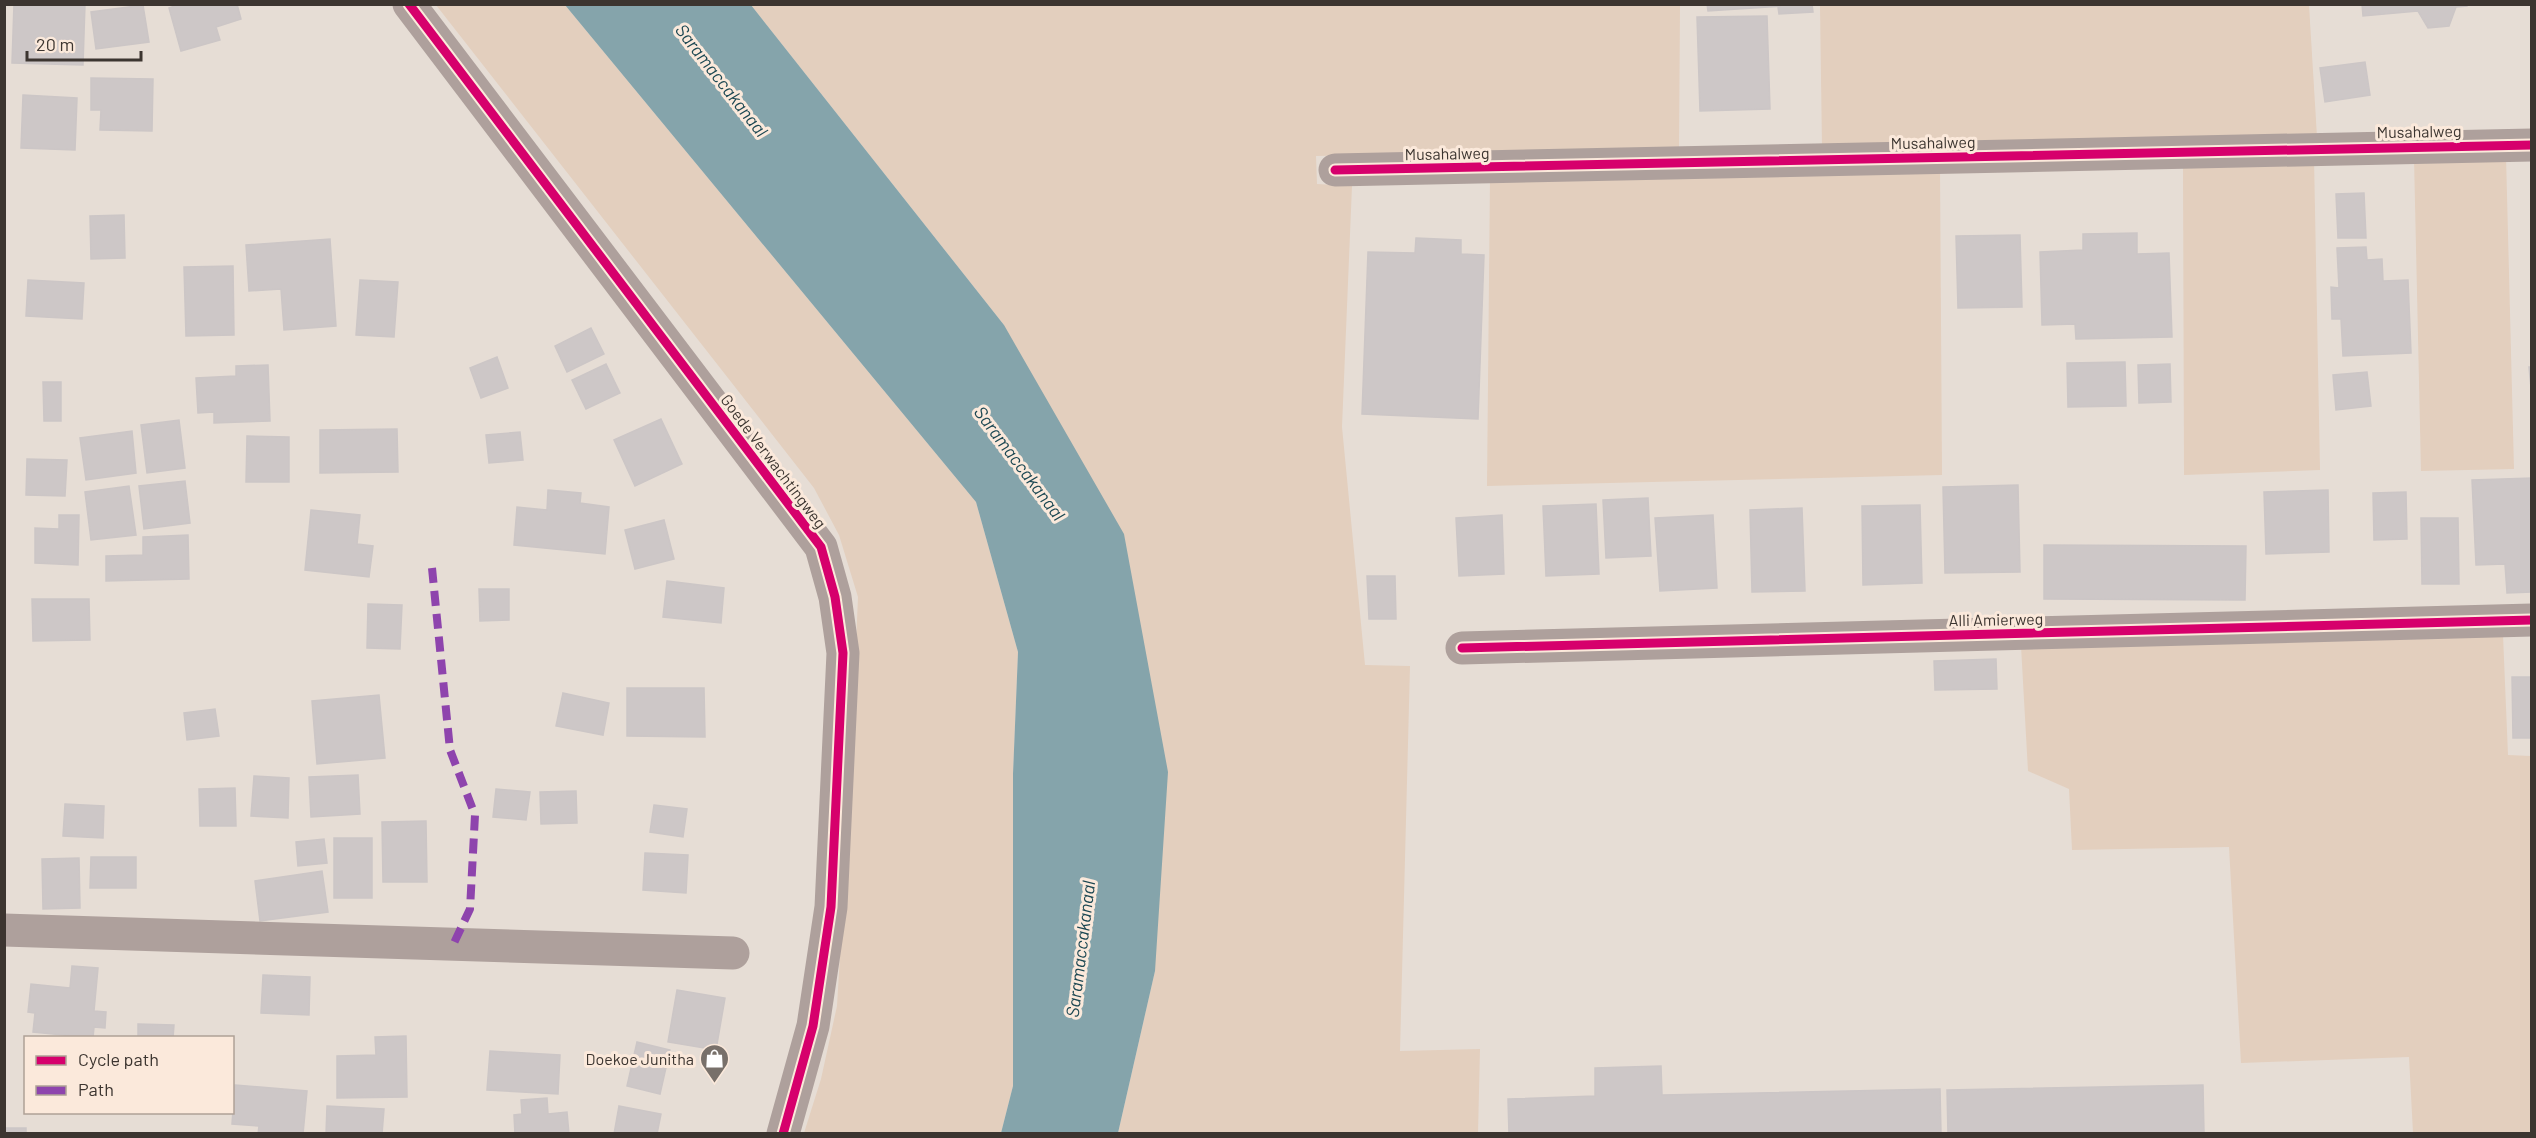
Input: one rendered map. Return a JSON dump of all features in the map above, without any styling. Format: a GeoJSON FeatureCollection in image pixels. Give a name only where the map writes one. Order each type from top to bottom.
{"type":"FeatureCollection","features":[{"type":"Feature","properties":{"kind":"street","name":"Goede Verwachtingweg"},"geometry":{"type":"LineString","coordinates":[[409,4],[821,547],[835,597],[843,653],[831,907],[813,1026],[783,1134]]}},
{"type":"Feature","properties":{"kind":"street","name":"Musahalweg"},"geometry":{"type":"LineString","coordinates":[[1335,170],[2532,145]]}},
{"type":"Feature","properties":{"kind":"street","name":"Alli Amierweg"},"geometry":{"type":"LineString","coordinates":[[1462,648],[2532,620]]}},
{"type":"Feature","properties":{"kind":"street"},"geometry":{"type":"LineString","coordinates":[[4,930],[733,953]]}},
{"type":"Feature","properties":{"kind":"shaded area"},"geometry":{"type":"Polygon","coordinates":[[[436,5],[565,5],[976,502],[1018,652],[1013,774],[1013,1086],[1001,1133],[804,1133],[821,1079],[837,1006],[850,787],[858,597],[839,535],[814,488],[436,5]]]}},
{"type":"Feature","properties":{"kind":"shaded area"},"geometry":{"type":"Polygon","coordinates":[[[751,5],[1680,5],[1679,148],[1316,156],[1317,184],[1352,186],[1342,427],[1365,665],[1410,666],[1400,1051],[1480,1049],[1478,1133],[1118,1133],[1155,971],[1004,325],[751,5]]]}},
{"type":"Feature","properties":{"kind":"shaded area"},"geometry":{"type":"Polygon","coordinates":[[[1820,5],[2309,5],[2317,137],[1822,148],[1820,5]]]}},
{"type":"Feature","properties":{"kind":"shaded area"},"geometry":{"type":"Polygon","coordinates":[[[2506,156],[2514,469],[2421,471],[2414,158],[2506,156]]]}},
{"type":"Feature","properties":{"kind":"shaded area"},"geometry":{"type":"Polygon","coordinates":[[[2314,158],[2320,470],[2184,475],[2183,160],[2314,158]]]}},
{"type":"Feature","properties":{"kind":"shaded area"},"geometry":{"type":"Polygon","coordinates":[[[1940,167],[1942,475],[1487,486],[1490,177],[1940,167]]]}},
{"type":"Feature","properties":{"kind":"shaded area"},"geometry":{"type":"Polygon","coordinates":[[[2503,635],[2508,755],[2531,756],[2531,1133],[2413,1133],[2409,1057],[2241,1063],[2229,847],[2072,850],[2069,789],[2028,771],[2021,646],[2503,635]]]}},
{"type":"Feature","properties":{"kind":"water","name":"Saramaccakanaal"},"geometry":{"type":"Polygon","coordinates":[[[565,5],[751,5],[1004,325],[1124,534],[1168,772],[1155,971],[1118,1133],[1001,1133],[1013,1086],[1013,774],[1018,652],[976,502],[565,5]]]}},
{"type":"Feature","properties":{"kind":"building"},"geometry":{"type":"Polygon","coordinates":[[[14,4],[85,4],[83,65],[12,63],[14,4]]]}},
{"type":"Feature","properties":{"kind":"building"},"geometry":{"type":"Polygon","coordinates":[[[180,4],[237,4],[241,19],[216,27],[220,40],[181,51],[169,8],[180,4]]]}},
{"type":"Feature","properties":{"kind":"building"},"geometry":{"type":"Polygon","coordinates":[[[1707,4],[1785,4],[1785,6],[1708,11],[1707,4]]]}},
{"type":"Feature","properties":{"kind":"building"},"geometry":{"type":"Polygon","coordinates":[[[1785,4],[1812,4],[1813,12],[1779,14],[1778,7],[1785,4]]]}},
{"type":"Feature","properties":{"kind":"building"},"geometry":{"type":"Polygon","coordinates":[[[2362,4],[2467,4],[2467,6],[2456,7],[2449,26],[2428,28],[2418,11],[2363,16],[2362,4]]]}},
{"type":"Feature","properties":{"kind":"building"},"geometry":{"type":"Polygon","coordinates":[[[143,5],[149,42],[96,49],[91,12],[143,5]]]}},
{"type":"Feature","properties":{"kind":"building"},"geometry":{"type":"Polygon","coordinates":[[[1767,16],[1770,109],[1700,111],[1697,17],[1767,16]]]}},
{"type":"Feature","properties":{"kind":"building"},"geometry":{"type":"Polygon","coordinates":[[[2365,62],[2370,95],[2325,102],[2320,68],[2365,62]]]}},
{"type":"Feature","properties":{"kind":"building"},"geometry":{"type":"Polygon","coordinates":[[[91,78],[153,79],[152,131],[100,130],[101,110],[91,110],[91,78]]]}},
{"type":"Feature","properties":{"kind":"building"},"geometry":{"type":"Polygon","coordinates":[[[23,95],[77,98],[75,150],[21,148],[23,95]]]}},
{"type":"Feature","properties":{"kind":"building"},"geometry":{"type":"Polygon","coordinates":[[[2364,193],[2366,238],[2338,238],[2336,194],[2364,193]]]}},
{"type":"Feature","properties":{"kind":"building"},"geometry":{"type":"Polygon","coordinates":[[[124,215],[125,258],[91,259],[90,216],[124,215]]]}},
{"type":"Feature","properties":{"kind":"building"},"geometry":{"type":"Polygon","coordinates":[[[2137,233],[2137,254],[2169,253],[2172,337],[2076,339],[2075,324],[2042,325],[2040,252],[2083,250],[2083,234],[2137,233]]]}},
{"type":"Feature","properties":{"kind":"building"},"geometry":{"type":"Polygon","coordinates":[[[2020,235],[2022,307],[1958,308],[1956,236],[2020,235]]]}},
{"type":"Feature","properties":{"kind":"building"},"geometry":{"type":"Polygon","coordinates":[[[1416,238],[1461,240],[1461,254],[1484,255],[1478,419],[1362,414],[1368,252],[1415,253],[1416,238]]]}},
{"type":"Feature","properties":{"kind":"building"},"geometry":{"type":"Polygon","coordinates":[[[330,239],[336,326],[284,330],[281,289],[249,291],[246,245],[330,239]]]}},
{"type":"Feature","properties":{"kind":"building"},"geometry":{"type":"Polygon","coordinates":[[[2366,247],[2367,260],[2382,259],[2383,281],[2408,280],[2411,353],[2343,356],[2341,319],[2332,319],[2331,287],[2339,288],[2337,248],[2366,247]]]}},
{"type":"Feature","properties":{"kind":"building"},"geometry":{"type":"Polygon","coordinates":[[[233,266],[234,335],[186,336],[184,267],[233,266]]]}},
{"type":"Feature","properties":{"kind":"building"},"geometry":{"type":"Polygon","coordinates":[[[28,280],[84,283],[82,319],[26,316],[28,280]]]}},
{"type":"Feature","properties":{"kind":"building"},"geometry":{"type":"Polygon","coordinates":[[[360,280],[398,282],[394,337],[356,335],[360,280]]]}},
{"type":"Feature","properties":{"kind":"building"},"geometry":{"type":"Polygon","coordinates":[[[591,328],[604,354],[567,372],[555,346],[591,328]]]}},
{"type":"Feature","properties":{"kind":"building"},"geometry":{"type":"Polygon","coordinates":[[[497,357],[508,388],[481,398],[470,368],[497,357]]]}},
{"type":"Feature","properties":{"kind":"building"},"geometry":{"type":"Polygon","coordinates":[[[2125,362],[2126,406],[2068,407],[2067,363],[2125,362]]]}},
{"type":"Feature","properties":{"kind":"building"},"geometry":{"type":"Polygon","coordinates":[[[606,364],[620,393],[586,409],[572,380],[606,364]]]}},
{"type":"Feature","properties":{"kind":"building"},"geometry":{"type":"Polygon","coordinates":[[[2170,364],[2171,402],[2139,403],[2138,365],[2170,364]]]}},
{"type":"Feature","properties":{"kind":"building"},"geometry":{"type":"Polygon","coordinates":[[[268,365],[270,421],[214,423],[214,412],[198,413],[196,378],[236,376],[236,366],[268,365]]]}},
{"type":"Feature","properties":{"kind":"building"},"geometry":{"type":"Polygon","coordinates":[[[2529,367],[2532,367],[2532,398],[2529,367]]]}},
{"type":"Feature","properties":{"kind":"building"},"geometry":{"type":"Polygon","coordinates":[[[2367,372],[2371,406],[2336,410],[2333,375],[2367,372]]]}},
{"type":"Feature","properties":{"kind":"building"},"geometry":{"type":"Polygon","coordinates":[[[43,382],[61,382],[61,421],[44,421],[43,382]]]}},
{"type":"Feature","properties":{"kind":"building"},"geometry":{"type":"Polygon","coordinates":[[[661,419],[682,464],[635,486],[614,440],[661,419]]]}},
{"type":"Feature","properties":{"kind":"building"},"geometry":{"type":"Polygon","coordinates":[[[179,420],[185,468],[147,473],[141,425],[179,420]]]}},
{"type":"Feature","properties":{"kind":"building"},"geometry":{"type":"Polygon","coordinates":[[[397,429],[398,472],[320,473],[320,430],[397,429]]]}},
{"type":"Feature","properties":{"kind":"building"},"geometry":{"type":"Polygon","coordinates":[[[132,431],[136,473],[86,480],[80,438],[132,431]]]}},
{"type":"Feature","properties":{"kind":"building"},"geometry":{"type":"Polygon","coordinates":[[[520,432],[523,460],[489,463],[486,435],[520,432]]]}},
{"type":"Feature","properties":{"kind":"building"},"geometry":{"type":"Polygon","coordinates":[[[247,436],[289,437],[289,482],[246,482],[247,436]]]}},
{"type":"Feature","properties":{"kind":"building"},"geometry":{"type":"Polygon","coordinates":[[[27,459],[67,460],[65,496],[26,495],[27,459]]]}},
{"type":"Feature","properties":{"kind":"building"},"geometry":{"type":"Polygon","coordinates":[[[2532,478],[2532,592],[2507,593],[2505,564],[2476,565],[2472,480],[2532,478]]]}},
{"type":"Feature","properties":{"kind":"building"},"geometry":{"type":"Polygon","coordinates":[[[185,481],[190,523],[144,529],[139,486],[185,481]]]}},
{"type":"Feature","properties":{"kind":"building"},"geometry":{"type":"Polygon","coordinates":[[[2018,485],[2020,572],[1945,573],[1943,487],[2018,485]]]}},
{"type":"Feature","properties":{"kind":"building"},"geometry":{"type":"Polygon","coordinates":[[[129,486],[136,535],[91,540],[85,492],[129,486]]]}},
{"type":"Feature","properties":{"kind":"building"},"geometry":{"type":"Polygon","coordinates":[[[548,490],[581,493],[580,503],[609,507],[605,554],[514,545],[517,507],[547,510],[548,490]]]}},
{"type":"Feature","properties":{"kind":"building"},"geometry":{"type":"Polygon","coordinates":[[[2328,490],[2329,552],[2266,554],[2264,492],[2328,490]]]}},
{"type":"Feature","properties":{"kind":"building"},"geometry":{"type":"Polygon","coordinates":[[[2406,492],[2407,539],[2374,540],[2373,493],[2406,492]]]}},
{"type":"Feature","properties":{"kind":"building"},"geometry":{"type":"Polygon","coordinates":[[[1648,498],[1651,556],[1606,558],[1603,500],[1648,498]]]}},
{"type":"Feature","properties":{"kind":"building"},"geometry":{"type":"Polygon","coordinates":[[[1596,504],[1599,574],[1546,576],[1543,506],[1596,504]]]}},
{"type":"Feature","properties":{"kind":"building"},"geometry":{"type":"Polygon","coordinates":[[[1920,505],[1922,583],[1863,585],[1862,506],[1920,505]]]}},
{"type":"Feature","properties":{"kind":"building"},"geometry":{"type":"Polygon","coordinates":[[[1802,508],[1805,591],[1752,592],[1750,510],[1802,508]]]}},
{"type":"Feature","properties":{"kind":"building"},"geometry":{"type":"Polygon","coordinates":[[[311,510],[360,515],[357,544],[373,546],[369,577],[305,570],[311,510]]]}},
{"type":"Feature","properties":{"kind":"building"},"geometry":{"type":"Polygon","coordinates":[[[59,515],[79,515],[78,565],[35,563],[35,528],[59,529],[59,515]]]}},
{"type":"Feature","properties":{"kind":"building"},"geometry":{"type":"Polygon","coordinates":[[[1502,515],[1504,574],[1459,576],[1456,518],[1502,515]]]}},
{"type":"Feature","properties":{"kind":"building"},"geometry":{"type":"Polygon","coordinates":[[[1713,515],[1717,588],[1660,591],[1655,518],[1713,515]]]}},
{"type":"Feature","properties":{"kind":"building"},"geometry":{"type":"Polygon","coordinates":[[[2421,518],[2458,518],[2459,584],[2422,584],[2421,518]]]}},
{"type":"Feature","properties":{"kind":"building"},"geometry":{"type":"Polygon","coordinates":[[[664,520],[674,559],[635,569],[625,530],[664,520]]]}},
{"type":"Feature","properties":{"kind":"building"},"geometry":{"type":"Polygon","coordinates":[[[188,535],[189,579],[106,581],[106,556],[143,555],[143,537],[188,535]]]}},
{"type":"Feature","properties":{"kind":"building"},"geometry":{"type":"Polygon","coordinates":[[[2044,545],[2246,546],[2245,600],[2044,599],[2044,545]]]}},
{"type":"Feature","properties":{"kind":"building"},"geometry":{"type":"Polygon","coordinates":[[[1367,576],[1395,576],[1396,619],[1369,619],[1367,576]]]}},
{"type":"Feature","properties":{"kind":"building"},"geometry":{"type":"Polygon","coordinates":[[[667,581],[724,588],[721,623],[663,617],[667,581]]]}},
{"type":"Feature","properties":{"kind":"building"},"geometry":{"type":"Polygon","coordinates":[[[479,589],[509,589],[509,620],[480,621],[479,589]]]}},
{"type":"Feature","properties":{"kind":"building"},"geometry":{"type":"Polygon","coordinates":[[[32,599],[89,599],[90,640],[33,641],[32,599]]]}},
{"type":"Feature","properties":{"kind":"building"},"geometry":{"type":"Polygon","coordinates":[[[368,604],[402,605],[400,649],[367,648],[368,604]]]}},
{"type":"Feature","properties":{"kind":"building"},"geometry":{"type":"Polygon","coordinates":[[[1996,659],[1997,689],[1935,690],[1934,661],[1996,659]]]}},
{"type":"Feature","properties":{"kind":"building"},"geometry":{"type":"Polygon","coordinates":[[[2512,677],[2532,677],[2532,738],[2513,738],[2512,677]]]}},
{"type":"Feature","properties":{"kind":"building"},"geometry":{"type":"Polygon","coordinates":[[[627,688],[704,688],[705,737],[627,736],[627,688]]]}},
{"type":"Feature","properties":{"kind":"building"},"geometry":{"type":"Polygon","coordinates":[[[563,693],[609,703],[603,735],[556,726],[563,693]]]}},
{"type":"Feature","properties":{"kind":"building"},"geometry":{"type":"Polygon","coordinates":[[[379,695],[385,758],[317,764],[312,701],[379,695]]]}},
{"type":"Feature","properties":{"kind":"building"},"geometry":{"type":"Polygon","coordinates":[[[215,709],[219,736],[187,740],[184,713],[215,709]]]}},
{"type":"Feature","properties":{"kind":"building"},"geometry":{"type":"Polygon","coordinates":[[[358,775],[360,814],[311,817],[309,777],[358,775]]]}},
{"type":"Feature","properties":{"kind":"building"},"geometry":{"type":"Polygon","coordinates":[[[254,776],[289,778],[288,818],[251,816],[254,776]]]}},
{"type":"Feature","properties":{"kind":"building"},"geometry":{"type":"Polygon","coordinates":[[[235,788],[236,826],[200,826],[199,789],[235,788]]]}},
{"type":"Feature","properties":{"kind":"building"},"geometry":{"type":"Polygon","coordinates":[[[496,789],[530,792],[526,820],[493,817],[496,789]]]}},
{"type":"Feature","properties":{"kind":"building"},"geometry":{"type":"Polygon","coordinates":[[[576,791],[577,823],[541,824],[540,792],[576,791]]]}},
{"type":"Feature","properties":{"kind":"building"},"geometry":{"type":"Polygon","coordinates":[[[65,804],[104,806],[103,838],[63,836],[65,804]]]}},
{"type":"Feature","properties":{"kind":"building"},"geometry":{"type":"Polygon","coordinates":[[[654,805],[687,809],[683,837],[650,832],[654,805]]]}},
{"type":"Feature","properties":{"kind":"building"},"geometry":{"type":"Polygon","coordinates":[[[426,821],[427,882],[383,882],[382,822],[426,821]]]}},
{"type":"Feature","properties":{"kind":"building"},"geometry":{"type":"Polygon","coordinates":[[[334,838],[372,838],[372,898],[334,898],[334,838]]]}},
{"type":"Feature","properties":{"kind":"building"},"geometry":{"type":"Polygon","coordinates":[[[324,839],[327,863],[298,866],[296,842],[324,839]]]}},
{"type":"Feature","properties":{"kind":"building"},"geometry":{"type":"Polygon","coordinates":[[[645,853],[688,855],[686,893],[643,890],[645,853]]]}},
{"type":"Feature","properties":{"kind":"building"},"geometry":{"type":"Polygon","coordinates":[[[91,857],[136,857],[136,888],[90,888],[91,857]]]}},
{"type":"Feature","properties":{"kind":"building"},"geometry":{"type":"Polygon","coordinates":[[[79,858],[80,908],[43,909],[42,859],[79,858]]]}},
{"type":"Feature","properties":{"kind":"building"},"geometry":{"type":"Polygon","coordinates":[[[322,871],[328,912],[260,921],[255,881],[322,871]]]}},
{"type":"Feature","properties":{"kind":"building"},"geometry":{"type":"Polygon","coordinates":[[[72,966],[98,968],[94,1011],[106,1012],[105,1028],[94,1027],[93,1036],[33,1032],[35,1013],[28,1012],[31,984],[70,988],[72,966]]]}},
{"type":"Feature","properties":{"kind":"building"},"geometry":{"type":"Polygon","coordinates":[[[263,975],[310,977],[309,1015],[261,1013],[263,975]]]}},
{"type":"Feature","properties":{"kind":"building"},"geometry":{"type":"Polygon","coordinates":[[[677,990],[725,998],[716,1050],[668,1042],[677,990]]]}},
{"type":"Feature","properties":{"kind":"building"},"geometry":{"type":"Polygon","coordinates":[[[138,1024],[174,1025],[173,1036],[138,1036],[138,1024]]]}},
{"type":"Feature","properties":{"kind":"building"},"geometry":{"type":"Polygon","coordinates":[[[406,1036],[407,1097],[337,1098],[337,1056],[376,1055],[375,1037],[406,1036]]]}},
{"type":"Feature","properties":{"kind":"building"},"geometry":{"type":"Polygon","coordinates":[[[637,1042],[670,1050],[660,1094],[627,1086],[637,1042]]]}},
{"type":"Feature","properties":{"kind":"building"},"geometry":{"type":"Polygon","coordinates":[[[490,1051],[560,1055],[558,1094],[487,1090],[490,1051]]]}},
{"type":"Feature","properties":{"kind":"building"},"geometry":{"type":"Polygon","coordinates":[[[1661,1066],[1662,1095],[1940,1089],[1941,1134],[1509,1134],[1508,1099],[1595,1096],[1595,1068],[1661,1066]]]}},
{"type":"Feature","properties":{"kind":"building"},"geometry":{"type":"Polygon","coordinates":[[[235,1085],[307,1091],[303,1134],[258,1134],[259,1126],[232,1124],[235,1085]]]}},
{"type":"Feature","properties":{"kind":"building"},"geometry":{"type":"Polygon","coordinates":[[[2203,1085],[2204,1134],[1948,1134],[1947,1090],[2203,1085]]]}},
{"type":"Feature","properties":{"kind":"building"},"geometry":{"type":"Polygon","coordinates":[[[547,1098],[548,1114],[567,1112],[569,1134],[515,1134],[514,1115],[522,1114],[521,1100],[547,1098]]]}},
{"type":"Feature","properties":{"kind":"building"},"geometry":{"type":"Polygon","coordinates":[[[327,1106],[384,1109],[382,1134],[326,1134],[327,1106]]]}},
{"type":"Feature","properties":{"kind":"building"},"geometry":{"type":"Polygon","coordinates":[[[619,1106],[661,1114],[657,1134],[614,1134],[619,1106]]]}},
{"type":"Feature","properties":{"kind":"building"},"geometry":{"type":"Polygon","coordinates":[[[4,1128],[26,1128],[26,1134],[4,1134],[4,1128]]]}},
{"type":"Feature","properties":{"kind":"marked path"},"geometry":{"type":"LineString","coordinates":[[432,568],[450,750],[475,815],[470,909],[454,943]]}},
{"type":"Feature","properties":{"kind":"cycle path"},"geometry":{"type":"LineString","coordinates":[[409,4],[821,547],[835,597],[843,653],[831,907],[813,1026],[783,1134]]}},
{"type":"Feature","properties":{"kind":"cycle path"},"geometry":{"type":"LineString","coordinates":[[1335,170],[2532,145]]}},
{"type":"Feature","properties":{"kind":"cycle path"},"geometry":{"type":"LineString","coordinates":[[1462,648],[2532,620]]}},
{"type":"Feature","properties":{"kind":"place","name":"Doekoe Junitha"},"geometry":{"type":"Point","coordinates":[715,1084]}}]}
